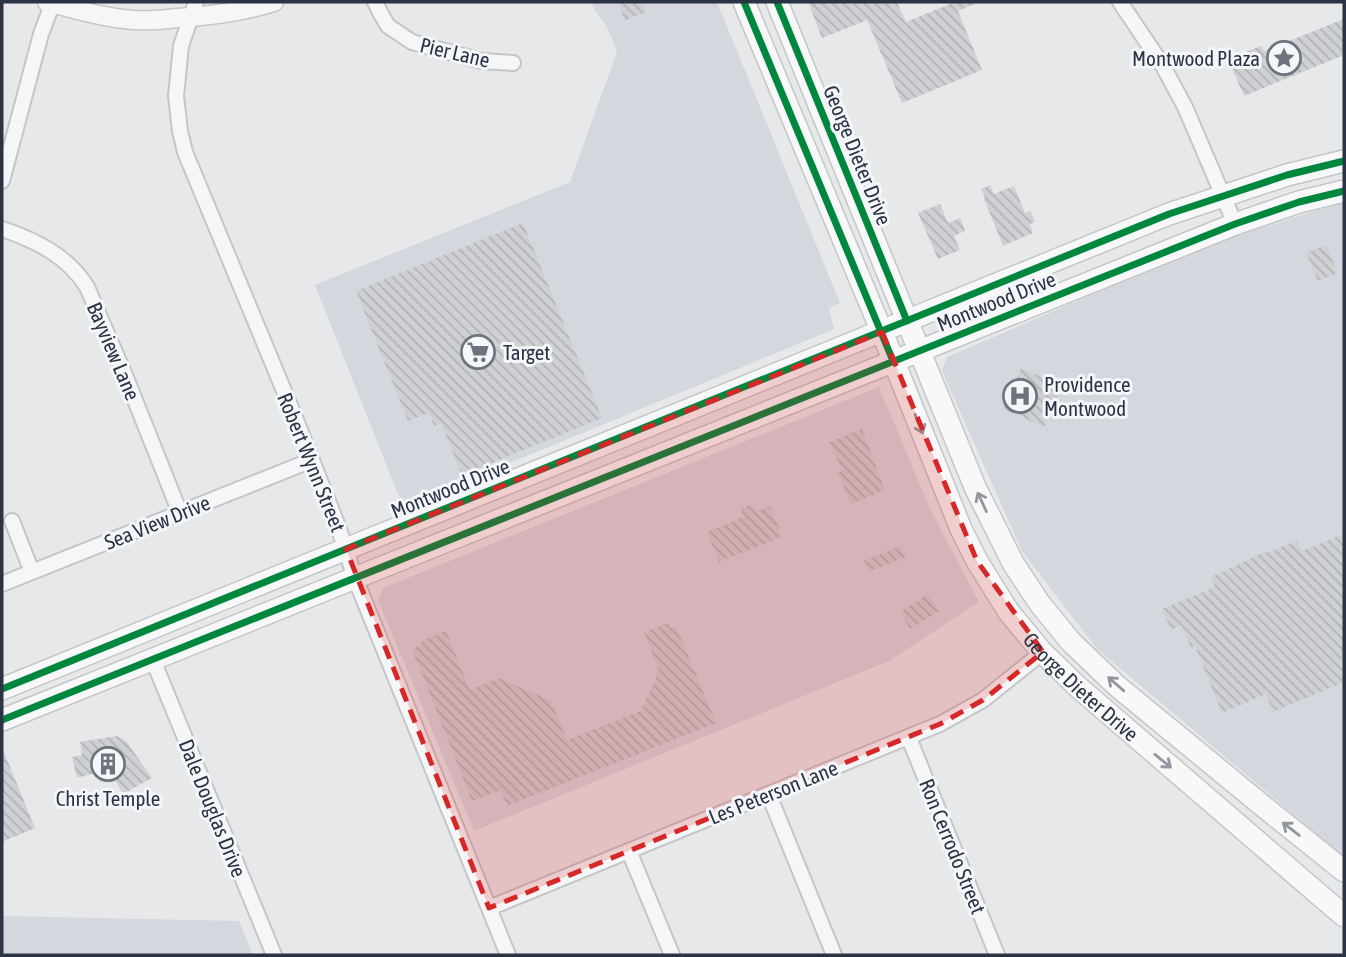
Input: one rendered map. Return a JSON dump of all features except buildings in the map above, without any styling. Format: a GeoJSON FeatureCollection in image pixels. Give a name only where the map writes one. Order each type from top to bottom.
{"type":"FeatureCollection","features":[{"type":"Feature","properties":{"kind":"main road","name":"George Dieter Drive"},"geometry":{"type":"LineString","coordinates":[[744,2],[961,529],[976,561],[1008,611],[1043,652],[1095,703],[1344,916]]}},
{"type":"Feature","properties":{"kind":"main road","name":"George Dieter Drive"},"geometry":{"type":"LineString","coordinates":[[777,2],[989,519],[1013,563],[1040,604],[1065,635],[1117,686],[1344,871]]}},
{"type":"Feature","properties":{"kind":"main road"},"geometry":{"type":"LineString","coordinates":[[776,79],[804,67]]}},
{"type":"Feature","properties":{"kind":"main road","name":"Montwood Drive"},"geometry":{"type":"LineString","coordinates":[[2,689],[1156,219],[1287,175],[1344,161]]}},
{"type":"Feature","properties":{"kind":"main road","name":"Montwood Drive"},"geometry":{"type":"LineString","coordinates":[[2,720],[1235,223],[1343,190]]}},
{"type":"Feature","properties":{"kind":"main road"},"geometry":{"type":"LineString","coordinates":[[635,433],[646,460]]}},
{"type":"Feature","properties":{"kind":"main road"},"geometry":{"type":"LineString","coordinates":[[1043,652],[1065,635]]}},
{"type":"Feature","properties":{"kind":"street"},"geometry":{"type":"LineString","coordinates":[[2,181],[51,2],[99,15],[132,20],[194,9],[226,14],[274,2]]}},
{"type":"Feature","properties":{"kind":"street","name":"Pier Lane"},"geometry":{"type":"LineString","coordinates":[[375,2],[388,26],[412,42],[481,61],[513,63]]}},
{"type":"Feature","properties":{"kind":"street"},"geometry":{"type":"LineString","coordinates":[[1120,2],[1163,66],[1185,107],[1235,223]]}},
{"type":"Feature","properties":{"kind":"street","name":"Robert Wynn Street"},"geometry":{"type":"LineString","coordinates":[[194,9],[181,46],[176,96],[178,123],[185,152],[312,460],[355,578],[508,955]]}},
{"type":"Feature","properties":{"kind":"street","name":"Bayview Lane"},"geometry":{"type":"LineString","coordinates":[[2,229],[43,245],[73,268],[82,279],[122,368],[180,513]]}},
{"type":"Feature","properties":{"kind":"street","name":"Sea View Drive"},"geometry":{"type":"LineString","coordinates":[[2,584],[312,460]]}},
{"type":"Feature","properties":{"kind":"street"},"geometry":{"type":"LineString","coordinates":[[12,521],[32,572]]}},
{"type":"Feature","properties":{"kind":"street","name":"Les Peterson Lane"},"geometry":{"type":"LineString","coordinates":[[489,908],[909,738],[983,700],[1043,652]]}},
{"type":"Feature","properties":{"kind":"street","name":"Dale Douglas Drive"},"geometry":{"type":"LineString","coordinates":[[153,660],[274,955]]}},
{"type":"Feature","properties":{"kind":"street","name":"Ron Cerrodo Street"},"geometry":{"type":"LineString","coordinates":[[909,738],[998,955]]}},
{"type":"Feature","properties":{"kind":"street"},"geometry":{"type":"LineString","coordinates":[[769,795],[834,955]]}},
{"type":"Feature","properties":{"kind":"street"},"geometry":{"type":"LineString","coordinates":[[629,851],[672,955]]}},
{"type":"Feature","properties":{"kind":"highlighted area"},"geometry":{"type":"Polygon","coordinates":[[[882,332],[977,561],[1043,652],[983,700],[940,724],[489,908],[346,549],[882,332]]]}},
{"type":"Feature","properties":{"kind":"shaded area"},"geometry":{"type":"Polygon","coordinates":[[[590,2],[717,2],[840,303],[829,308],[834,329],[403,507],[315,285],[570,182],[617,52],[609,31],[590,2]]]}},
{"type":"Feature","properties":{"kind":"shaded area"},"geometry":{"type":"Polygon","coordinates":[[[1344,202],[1344,857],[1097,649],[1022,551],[942,371],[947,357],[1121,282],[1241,234],[1344,202]]]}},
{"type":"Feature","properties":{"kind":"shaded area"},"geometry":{"type":"Polygon","coordinates":[[[879,387],[931,511],[979,602],[889,661],[474,831],[378,600],[383,588],[879,387]]]}},
{"type":"Feature","properties":{"kind":"shaded area"},"geometry":{"type":"Polygon","coordinates":[[[2,916],[239,921],[253,955],[2,955],[2,916]]]}},
{"type":"Feature","properties":{"kind":"cycle path"},"geometry":{"type":"LineString","coordinates":[[744,2],[893,361]]}},
{"type":"Feature","properties":{"kind":"cycle path"},"geometry":{"type":"LineString","coordinates":[[777,2],[907,321]]}},
{"type":"Feature","properties":{"kind":"cycle path"},"geometry":{"type":"LineString","coordinates":[[2,689],[1169,214],[1287,175],[1344,161]]}},
{"type":"Feature","properties":{"kind":"cycle path"},"geometry":{"type":"LineString","coordinates":[[2,720],[1235,224],[1299,202],[1344,191]]}},
{"type":"Feature","properties":{"kind":"place","name":"Montwood Plaza"},"geometry":{"type":"Point","coordinates":[1284,58]}},
{"type":"Feature","properties":{"kind":"place","name":"Target"},"geometry":{"type":"Point","coordinates":[478,352]}},
{"type":"Feature","properties":{"kind":"place","name":"Providence Montwood"},"geometry":{"type":"Point","coordinates":[1020,396]}},
{"type":"Feature","properties":{"kind":"place","name":"Christ Temple"},"geometry":{"type":"Point","coordinates":[108,764]}}]}
